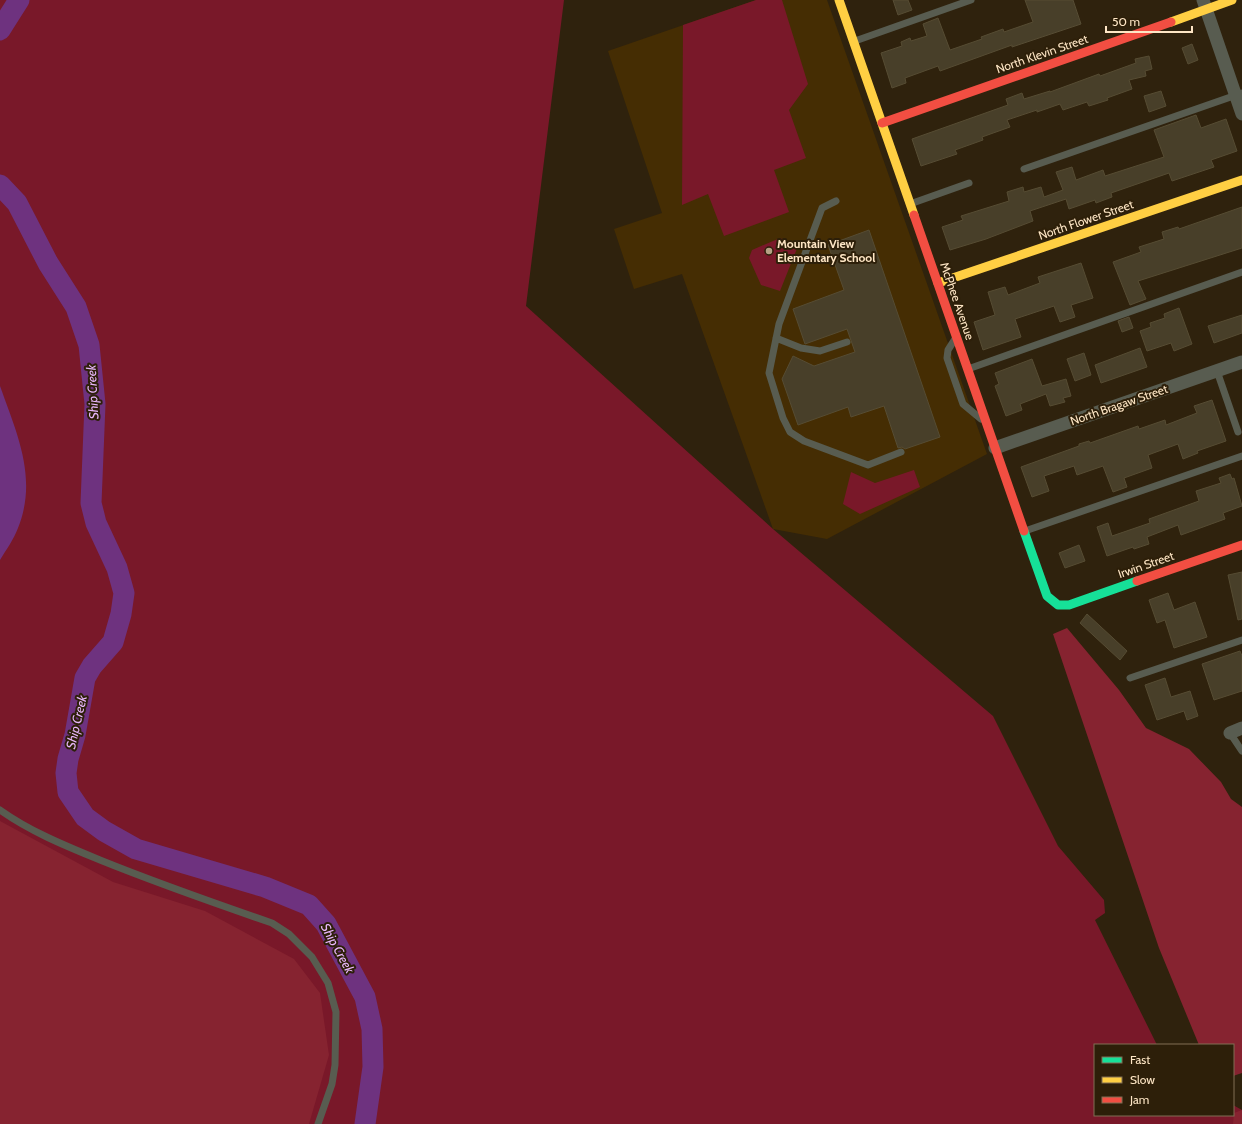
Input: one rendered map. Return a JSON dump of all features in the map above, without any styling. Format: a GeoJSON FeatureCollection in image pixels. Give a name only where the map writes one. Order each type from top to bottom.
{"type":"FeatureCollection","features":[{"type":"Feature","properties":{"kind":"street","name":"McPhee Avenue"},"geometry":{"type":"LineString","coordinates":[[839,0],[1046,596],[1058,605]]}},
{"type":"Feature","properties":{"kind":"street","name":"North Klevin Street"},"geometry":{"type":"LineString","coordinates":[[882,123],[1204,5],[1232,0]]}},
{"type":"Feature","properties":{"kind":"street"},"geometry":{"type":"LineString","coordinates":[[1204,5],[1239,94],[1242,114]]}},
{"type":"Feature","properties":{"kind":"street","name":"North Flower Street"},"geometry":{"type":"LineString","coordinates":[[938,283],[1242,180]]}},
{"type":"Feature","properties":{"kind":"street","name":"North Bragaw Street"},"geometry":{"type":"LineString","coordinates":[[995,448],[1242,362]]}},
{"type":"Feature","properties":{"kind":"street","name":"Irwin Street"},"geometry":{"type":"LineString","coordinates":[[1058,605],[1069,605],[1242,545]]}},
{"type":"Feature","properties":{"kind":"lane"},"geometry":{"type":"LineString","coordinates":[[854,41],[971,0]]}},
{"type":"Feature","properties":{"kind":"lane"},"geometry":{"type":"LineString","coordinates":[[1024,169],[1239,94]]}},
{"type":"Feature","properties":{"kind":"lane"},"geometry":{"type":"LineString","coordinates":[[910,204],[968,183]]}},
{"type":"Feature","properties":{"kind":"lane"},"geometry":{"type":"LineString","coordinates":[[836,201],[822,208],[779,324],[769,373],[783,418],[790,432],[804,441],[868,465],[901,452]]}},
{"type":"Feature","properties":{"kind":"lane"},"geometry":{"type":"LineString","coordinates":[[968,369],[1242,272]]}},
{"type":"Feature","properties":{"kind":"lane"},"geometry":{"type":"LineString","coordinates":[[956,336],[948,350],[947,358],[963,404],[986,423]]}},
{"type":"Feature","properties":{"kind":"lane"},"geometry":{"type":"LineString","coordinates":[[776,338],[801,348],[820,351],[847,342]]}},
{"type":"Feature","properties":{"kind":"lane"},"geometry":{"type":"LineString","coordinates":[[1217,371],[1238,432]]}},
{"type":"Feature","properties":{"kind":"lane"},"geometry":{"type":"LineString","coordinates":[[1024,532],[1242,456]]}},
{"type":"Feature","properties":{"kind":"lane"},"geometry":{"type":"LineString","coordinates":[[1130,678],[1242,640]]}},
{"type":"Feature","properties":{"kind":"lane"},"geometry":{"type":"LineString","coordinates":[[1236,730],[1242,751]]}},
{"type":"Feature","properties":{"kind":"lane"},"geometry":{"type":"LineString","coordinates":[[0,810],[18,823],[71,848],[149,880],[272,923],[289,934],[312,957],[328,983],[336,1012],[335,1065],[332,1084],[318,1124]]}},
{"type":"Feature","properties":{"kind":"shaded area"},"geometry":{"type":"Polygon","coordinates":[[[0,0],[564,0],[526,306],[773,529],[993,716],[1058,846],[1104,900],[1105,913],[1095,920],[1157,1044],[1094,1044],[1094,1116],[1234,1116],[1234,1106],[1242,1110],[1242,1124],[175,1124],[0,899],[0,0]]]}},
{"type":"Feature","properties":{"kind":"shaded area","name":"Mountain View Elementary School"},"geometry":{"type":"Polygon","coordinates":[[[756,0],[827,0],[987,454],[827,539],[773,529],[682,274],[634,289],[614,229],[662,213],[608,51],[756,0]]]}},
{"type":"Feature","properties":{"kind":"shaded area"},"geometry":{"type":"Polygon","coordinates":[[[756,0],[782,0],[808,84],[789,110],[806,158],[774,170],[789,212],[724,236],[708,194],[682,205],[683,25],[756,0]]]}},
{"type":"Feature","properties":{"kind":"shaded area"},"geometry":{"type":"Polygon","coordinates":[[[780,238],[798,246],[780,291],[761,285],[749,258],[752,250],[780,238]]]}},
{"type":"Feature","properties":{"kind":"shaded area"},"geometry":{"type":"Polygon","coordinates":[[[0,386],[13,421],[23,456],[26,474],[26,491],[24,510],[18,528],[0,560],[0,386]]]}},
{"type":"Feature","properties":{"kind":"shaded area"},"geometry":{"type":"Polygon","coordinates":[[[914,470],[920,487],[860,514],[843,504],[851,472],[875,483],[914,470]]]}},
{"type":"Feature","properties":{"kind":"shaded area"},"geometry":{"type":"Polygon","coordinates":[[[1067,628],[1119,690],[1146,728],[1189,749],[1221,782],[1231,799],[1242,807],[1242,1073],[1234,1076],[1234,1044],[1199,1044],[1159,948],[1053,634],[1067,628]]]}},
{"type":"Feature","properties":{"kind":"shaded area"},"geometry":{"type":"Polygon","coordinates":[[[0,821],[113,882],[205,911],[294,959],[320,993],[329,1055],[309,1124],[0,1124],[0,821]]]}},
{"type":"Feature","properties":{"kind":"shaded area"},"geometry":{"type":"Polygon","coordinates":[[[1242,1110],[1242,1124],[1233,1124],[1234,1113],[1242,1110]]]}},
{"type":"Feature","properties":{"kind":"building"},"geometry":{"type":"Polygon","coordinates":[[[893,0],[908,0],[912,10],[898,15],[893,0]]]}},
{"type":"Feature","properties":{"kind":"building"},"geometry":{"type":"Polygon","coordinates":[[[1025,0],[1073,0],[1081,24],[1012,47],[1012,45],[940,71],[938,66],[905,78],[906,83],[892,88],[881,53],[902,46],[901,42],[910,38],[911,41],[927,36],[923,24],[938,18],[950,50],[982,39],[981,37],[1003,29],[1004,32],[1033,22],[1025,0]]]}},
{"type":"Feature","properties":{"kind":"building"},"geometry":{"type":"Polygon","coordinates":[[[1192,44],[1198,60],[1188,64],[1182,48],[1192,44]]]}},
{"type":"Feature","properties":{"kind":"building"},"geometry":{"type":"Polygon","coordinates":[[[1149,56],[1152,69],[1145,71],[1146,76],[1129,80],[1132,89],[1107,98],[1108,100],[1089,106],[1087,102],[1063,110],[1060,104],[1007,120],[1010,127],[982,137],[983,140],[955,150],[957,154],[921,166],[912,139],[1008,105],[1006,99],[1022,93],[1024,99],[1050,92],[1099,74],[1100,76],[1136,63],[1135,59],[1149,56]]]}},
{"type":"Feature","properties":{"kind":"building"},"geometry":{"type":"Polygon","coordinates":[[[1161,91],[1166,106],[1149,112],[1144,96],[1161,91]]]}},
{"type":"Feature","properties":{"kind":"building"},"geometry":{"type":"Polygon","coordinates":[[[1196,115],[1201,128],[1226,119],[1237,151],[1211,160],[1214,167],[1172,181],[1169,173],[1111,193],[1112,197],[1096,203],[1095,200],[1069,209],[1066,199],[1030,211],[1033,221],[986,239],[950,250],[942,227],[963,220],[961,216],[1009,201],[1007,192],[1023,187],[1024,192],[1041,187],[1044,197],[1063,190],[1056,172],[1072,167],[1076,180],[1103,170],[1105,176],[1164,157],[1154,130],[1196,115]]]}},
{"type":"Feature","properties":{"kind":"building"},"geometry":{"type":"Polygon","coordinates":[[[1242,207],[1242,248],[1138,281],[1146,299],[1130,305],[1113,262],[1141,252],[1139,247],[1164,239],[1162,232],[1178,227],[1179,229],[1242,207]]]}},
{"type":"Feature","properties":{"kind":"building"},"geometry":{"type":"Polygon","coordinates":[[[869,230],[940,437],[905,449],[902,447],[898,448],[884,406],[851,417],[848,407],[798,425],[782,379],[793,356],[814,366],[855,352],[847,329],[805,344],[793,309],[844,290],[828,245],[869,230]]]}},
{"type":"Feature","properties":{"kind":"building"},"geometry":{"type":"Polygon","coordinates":[[[1081,263],[1093,298],[1071,305],[1075,317],[1060,322],[1054,306],[1015,319],[1021,337],[983,350],[974,322],[995,315],[988,292],[1005,287],[1008,295],[1040,283],[1038,277],[1081,263]]]}},
{"type":"Feature","properties":{"kind":"building"},"geometry":{"type":"Polygon","coordinates":[[[1179,308],[1192,344],[1174,351],[1171,343],[1147,351],[1140,331],[1151,327],[1150,323],[1165,318],[1164,314],[1179,308]]]}},
{"type":"Feature","properties":{"kind":"building"},"geometry":{"type":"Polygon","coordinates":[[[1242,315],[1242,333],[1214,343],[1208,326],[1242,315]]]}},
{"type":"Feature","properties":{"kind":"building"},"geometry":{"type":"Polygon","coordinates":[[[1129,317],[1133,328],[1122,332],[1118,321],[1129,317]]]}},
{"type":"Feature","properties":{"kind":"building"},"geometry":{"type":"Polygon","coordinates":[[[1140,348],[1147,367],[1101,383],[1095,365],[1140,348]]]}},
{"type":"Feature","properties":{"kind":"building"},"geometry":{"type":"Polygon","coordinates":[[[1084,353],[1091,375],[1075,381],[1067,359],[1084,353]]]}},
{"type":"Feature","properties":{"kind":"building"},"geometry":{"type":"Polygon","coordinates":[[[1032,359],[1042,386],[1066,379],[1071,396],[1063,398],[1065,402],[1050,406],[1046,394],[1020,404],[1022,410],[1006,416],[995,386],[999,384],[995,373],[1032,359]]]}},
{"type":"Feature","properties":{"kind":"building"},"geometry":{"type":"Polygon","coordinates":[[[1212,400],[1226,441],[1197,451],[1198,453],[1183,459],[1178,444],[1148,455],[1152,468],[1124,478],[1127,487],[1113,492],[1103,466],[1077,475],[1074,466],[1044,476],[1049,491],[1032,497],[1021,467],[1079,446],[1079,444],[1089,441],[1090,443],[1138,426],[1139,429],[1165,420],[1166,425],[1197,413],[1194,406],[1212,400]]]}},
{"type":"Feature","properties":{"kind":"building"},"geometry":{"type":"Polygon","coordinates":[[[1230,474],[1232,479],[1234,478],[1242,506],[1223,513],[1225,519],[1181,535],[1178,525],[1147,537],[1149,544],[1134,549],[1133,547],[1107,556],[1097,527],[1108,523],[1112,536],[1150,523],[1149,519],[1199,501],[1196,491],[1221,483],[1219,478],[1230,474]]]}},
{"type":"Feature","properties":{"kind":"building"},"geometry":{"type":"Polygon","coordinates":[[[1079,545],[1085,561],[1065,568],[1059,553],[1079,545]]]}},
{"type":"Feature","properties":{"kind":"building"},"geometry":{"type":"Polygon","coordinates":[[[1242,572],[1242,619],[1238,620],[1228,575],[1242,572]]]}},
{"type":"Feature","properties":{"kind":"building"},"geometry":{"type":"Polygon","coordinates":[[[1168,593],[1174,610],[1195,602],[1207,637],[1174,648],[1165,620],[1157,623],[1149,600],[1168,593]]]}},
{"type":"Feature","properties":{"kind":"building"},"geometry":{"type":"Polygon","coordinates":[[[1087,614],[1127,651],[1120,660],[1080,623],[1087,614]]]}},
{"type":"Feature","properties":{"kind":"building"},"geometry":{"type":"Polygon","coordinates":[[[1240,651],[1242,656],[1242,691],[1214,700],[1202,664],[1240,651]]]}},
{"type":"Feature","properties":{"kind":"building"},"geometry":{"type":"Polygon","coordinates":[[[1165,678],[1171,697],[1190,691],[1198,716],[1187,720],[1184,711],[1157,720],[1145,685],[1165,678]]]}},
{"type":"Feature","properties":{"kind":"waterway","name":"Ship Creek"},"geometry":{"type":"LineString","coordinates":[[0,30],[19,0]]}},
{"type":"Feature","properties":{"kind":"waterway","name":"Ship Creek"},"geometry":{"type":"LineString","coordinates":[[0,185],[17,203],[48,263],[76,307],[89,345],[95,404],[91,503],[96,523],[117,568],[124,593],[121,614],[113,642],[92,666],[85,678],[75,735],[68,759],[66,773],[68,792],[85,817],[104,831],[136,849],[265,887],[309,905],[326,924],[365,997],[372,1029],[373,1067],[365,1124]]}},
{"type":"Feature","properties":{"kind":"traffic: fast"},"geometry":{"type":"LineString","coordinates":[[1024,531],[1047,596],[1058,605],[1069,605],[1137,581]]}},
{"type":"Feature","properties":{"kind":"traffic: slow"},"geometry":{"type":"LineString","coordinates":[[839,0],[914,215]]}},
{"type":"Feature","properties":{"kind":"traffic: slow"},"geometry":{"type":"LineString","coordinates":[[1171,22],[1232,0]]}},
{"type":"Feature","properties":{"kind":"traffic: slow"},"geometry":{"type":"LineString","coordinates":[[938,283],[1242,180]]}},
{"type":"Feature","properties":{"kind":"traffic: jam"},"geometry":{"type":"LineString","coordinates":[[882,123],[1171,22]]}},
{"type":"Feature","properties":{"kind":"traffic: jam"},"geometry":{"type":"LineString","coordinates":[[914,215],[1024,531]]}},
{"type":"Feature","properties":{"kind":"traffic: jam"},"geometry":{"type":"LineString","coordinates":[[1137,581],[1242,545]]}},
{"type":"Feature","properties":{"kind":"place","name":"Mountain View Elementary School"},"geometry":{"type":"Point","coordinates":[769,251]}}]}
